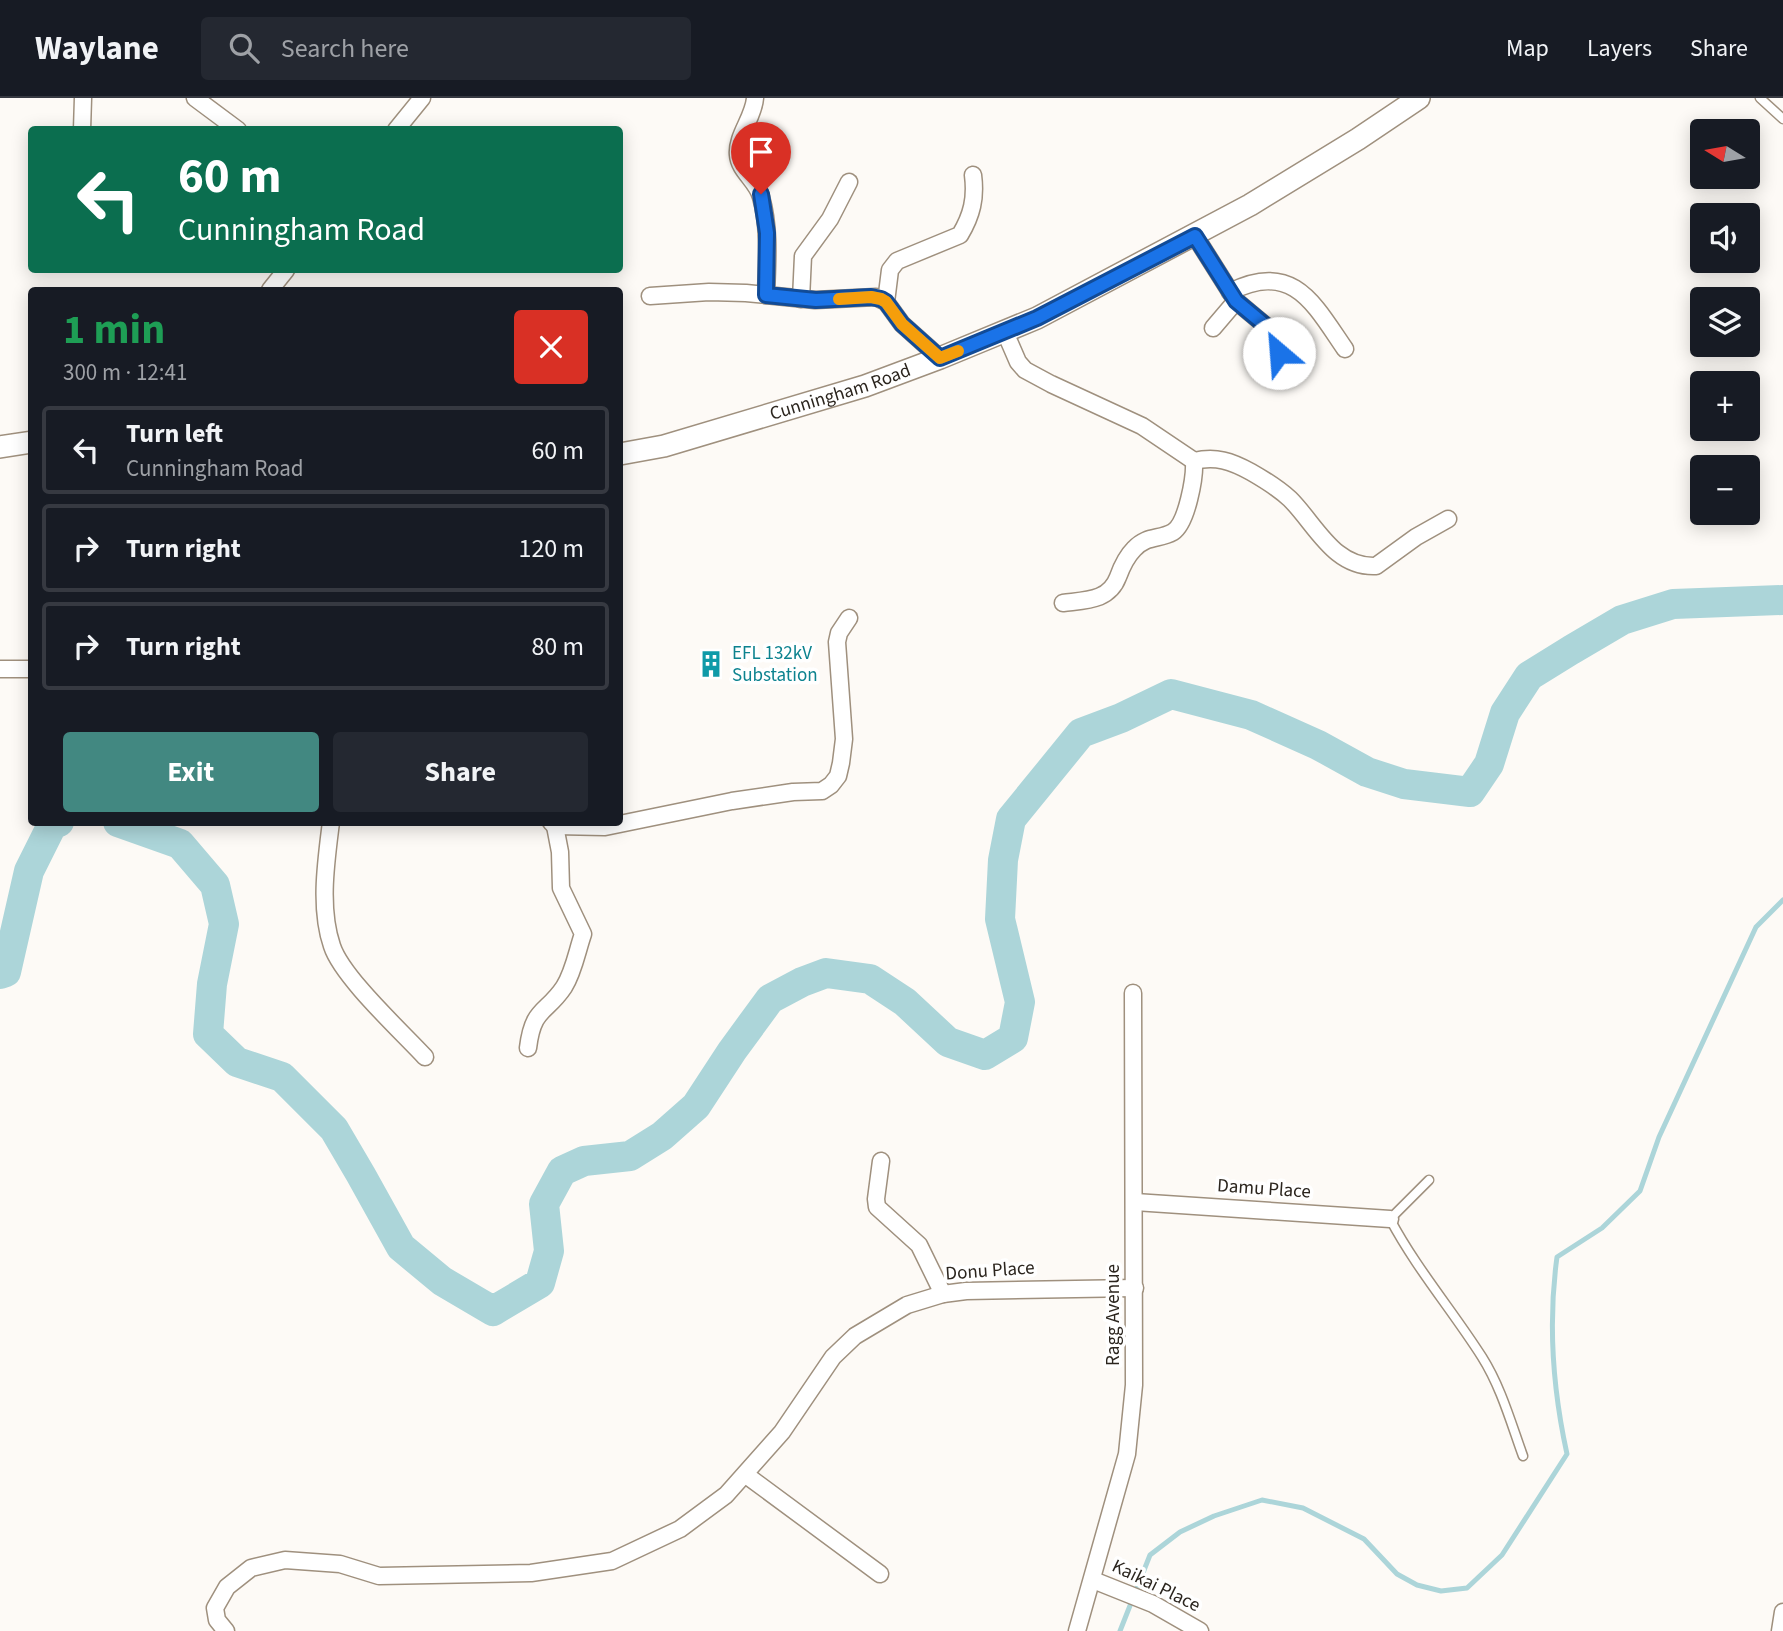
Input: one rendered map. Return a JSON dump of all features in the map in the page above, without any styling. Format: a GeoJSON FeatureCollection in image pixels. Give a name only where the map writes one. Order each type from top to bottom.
{"type":"FeatureCollection","features":[{"type":"Feature","properties":{"kind":"main road","name":"Cunningham Road"},"geometry":{"type":"LineString","coordinates":[[623,453],[664,446],[740,425],[865,386],[1037,318],[1195,236],[1359,139],[1419,98]]}},
{"type":"Feature","properties":{"kind":"main road"},"geometry":{"type":"LineString","coordinates":[[0,447],[28,443]]}},
{"type":"Feature","properties":{"kind":"street"},"geometry":{"type":"LineString","coordinates":[[82,126],[83,98]]}},
{"type":"Feature","properties":{"kind":"street"},"geometry":{"type":"LineString","coordinates":[[195,98],[233,126]]}},
{"type":"Feature","properties":{"kind":"street"},"geometry":{"type":"LineString","coordinates":[[399,126],[422,98]]}},
{"type":"Feature","properties":{"kind":"street"},"geometry":{"type":"LineString","coordinates":[[755,98],[737,151],[739,164],[761,194],[767,243],[766,295]]}},
{"type":"Feature","properties":{"kind":"street"},"geometry":{"type":"LineString","coordinates":[[886,302],[890,270],[897,261],[960,235],[972,212],[973,175]]}},
{"type":"Feature","properties":{"kind":"street"},"geometry":{"type":"LineString","coordinates":[[801,299],[803,256],[830,219],[849,182]]}},
{"type":"Feature","properties":{"kind":"street"},"geometry":{"type":"LineString","coordinates":[[1195,236],[1233,296],[1266,326],[1279,353]]}},
{"type":"Feature","properties":{"kind":"street"},"geometry":{"type":"LineString","coordinates":[[272,287],[284,273]]}},
{"type":"Feature","properties":{"kind":"street"},"geometry":{"type":"LineString","coordinates":[[1213,328],[1233,296],[1260,282],[1284,284],[1298,289],[1309,298],[1345,349]]}},
{"type":"Feature","properties":{"kind":"street"},"geometry":{"type":"LineString","coordinates":[[650,296],[709,292],[801,299],[871,297],[886,302],[902,324],[940,358]]}},
{"type":"Feature","properties":{"kind":"street"},"geometry":{"type":"LineString","coordinates":[[1005,332],[1018,362],[1025,370],[1142,426],[1194,461],[1217,458],[1230,461],[1276,486],[1341,557],[1354,564],[1377,566],[1416,537],[1448,519]]}},
{"type":"Feature","properties":{"kind":"street"},"geometry":{"type":"LineString","coordinates":[[1063,603],[1096,599],[1106,594],[1115,584],[1127,557],[1139,544],[1152,537],[1171,533],[1179,527],[1194,481],[1194,461]]}},
{"type":"Feature","properties":{"kind":"street"},"geometry":{"type":"LineString","coordinates":[[623,823],[732,801],[822,790],[831,785],[838,776],[844,739],[837,642],[839,633],[849,618]]}},
{"type":"Feature","properties":{"kind":"street"},"geometry":{"type":"LineString","coordinates":[[0,669],[28,669]]}},
{"type":"Feature","properties":{"kind":"street"},"geometry":{"type":"LineString","coordinates":[[331,826],[325,920],[333,948],[347,973],[425,1058]]}},
{"type":"Feature","properties":{"kind":"street"},"geometry":{"type":"LineString","coordinates":[[528,1048],[530,1031],[537,1015],[564,988],[583,934],[561,888],[560,852],[554,826]]}},
{"type":"Feature","properties":{"kind":"street"},"geometry":{"type":"LineString","coordinates":[[588,826],[610,826]]}},
{"type":"Feature","properties":{"kind":"street","name":"Ragg Avenue"},"geometry":{"type":"LineString","coordinates":[[1077,1631],[1127,1454],[1134,1385],[1133,993]]}},
{"type":"Feature","properties":{"kind":"street"},"geometry":{"type":"LineString","coordinates":[[881,1161],[877,1207],[919,1245],[943,1294]]}},
{"type":"Feature","properties":{"kind":"street","name":"Damu Place"},"geometry":{"type":"LineString","coordinates":[[1135,1202],[1390,1219]]}},
{"type":"Feature","properties":{"kind":"street","name":"Donu Place"},"geometry":{"type":"LineString","coordinates":[[226,1631],[217,1620],[215,1608],[227,1587],[250,1568],[285,1560],[340,1564],[379,1576],[531,1573],[612,1561],[672,1533],[726,1495],[782,1432],[833,1357],[855,1336],[907,1305],[943,1294],[1036,1288],[1135,1288]]}},
{"type":"Feature","properties":{"kind":"street"},"geometry":{"type":"LineString","coordinates":[[746,1475],[880,1574]]}},
{"type":"Feature","properties":{"kind":"street","name":"Kaikai Place"},"geometry":{"type":"LineString","coordinates":[[1093,1580],[1153,1604],[1200,1631]]}},
{"type":"Feature","properties":{"kind":"street"},"geometry":{"type":"LineString","coordinates":[[1780,1631],[1783,1612]]}},
{"type":"Feature","properties":{"kind":"lane"},"geometry":{"type":"LineString","coordinates":[[1760,98],[1783,119]]}},
{"type":"Feature","properties":{"kind":"lane"},"geometry":{"type":"LineString","coordinates":[[1429,1180],[1390,1219],[1410,1255],[1483,1359],[1523,1456]]}},
{"type":"Feature","properties":{"kind":"waterway"},"geometry":{"type":"LineString","coordinates":[[129,826],[180,844],[215,885],[224,924],[212,984],[208,1034],[237,1062],[282,1077],[334,1129],[401,1247],[442,1281],[493,1311],[540,1283],[549,1251],[544,1204],[562,1171],[584,1161],[630,1156],[662,1136],[696,1106],[770,999],[802,982],[826,973],[870,979],[905,1002],[948,1042],[985,1055],[1013,1038],[1020,1002],[1000,919],[1003,860],[1011,819],[1081,733],[1121,718],[1171,694],[1251,715],[1318,745],[1367,772],[1404,784],[1470,792],[1489,764],[1505,713],[1529,676],[1571,650],[1622,620],[1673,604],[1783,600]]}},
{"type":"Feature","properties":{"kind":"waterway"},"geometry":{"type":"LineString","coordinates":[[0,974],[6,972],[29,871],[52,826]]}},
{"type":"Feature","properties":{"kind":"waterway"},"geometry":{"type":"LineString","coordinates":[[1120,1631],[1150,1555],[1180,1532],[1214,1516],[1262,1500],[1303,1508],[1364,1539],[1397,1574],[1417,1585],[1441,1591],[1467,1588],[1502,1555],[1567,1454],[1553,1356],[1557,1257],[1602,1228],[1640,1191],[1659,1137],[1756,927],[1783,900]]}},
{"type":"Feature","properties":{"kind":"slow traffic"},"geometry":{"type":"LineString","coordinates":[[839,299],[881,299],[902,324],[940,358],[958,351]]}},
{"type":"Feature","properties":{"kind":"place","name":"EFL 132kV Substation"},"geometry":{"type":"Point","coordinates":[711,664]}},
{"type":"Feature","properties":{"kind":"route"},"geometry":{"type":"LineString","coordinates":[[761,194],[768,253],[766,295],[816,300],[876,297],[886,302],[902,324],[940,358],[1037,318],[1195,236],[1236,301],[1260,319],[1272,334],[1279,353]]}}]}
